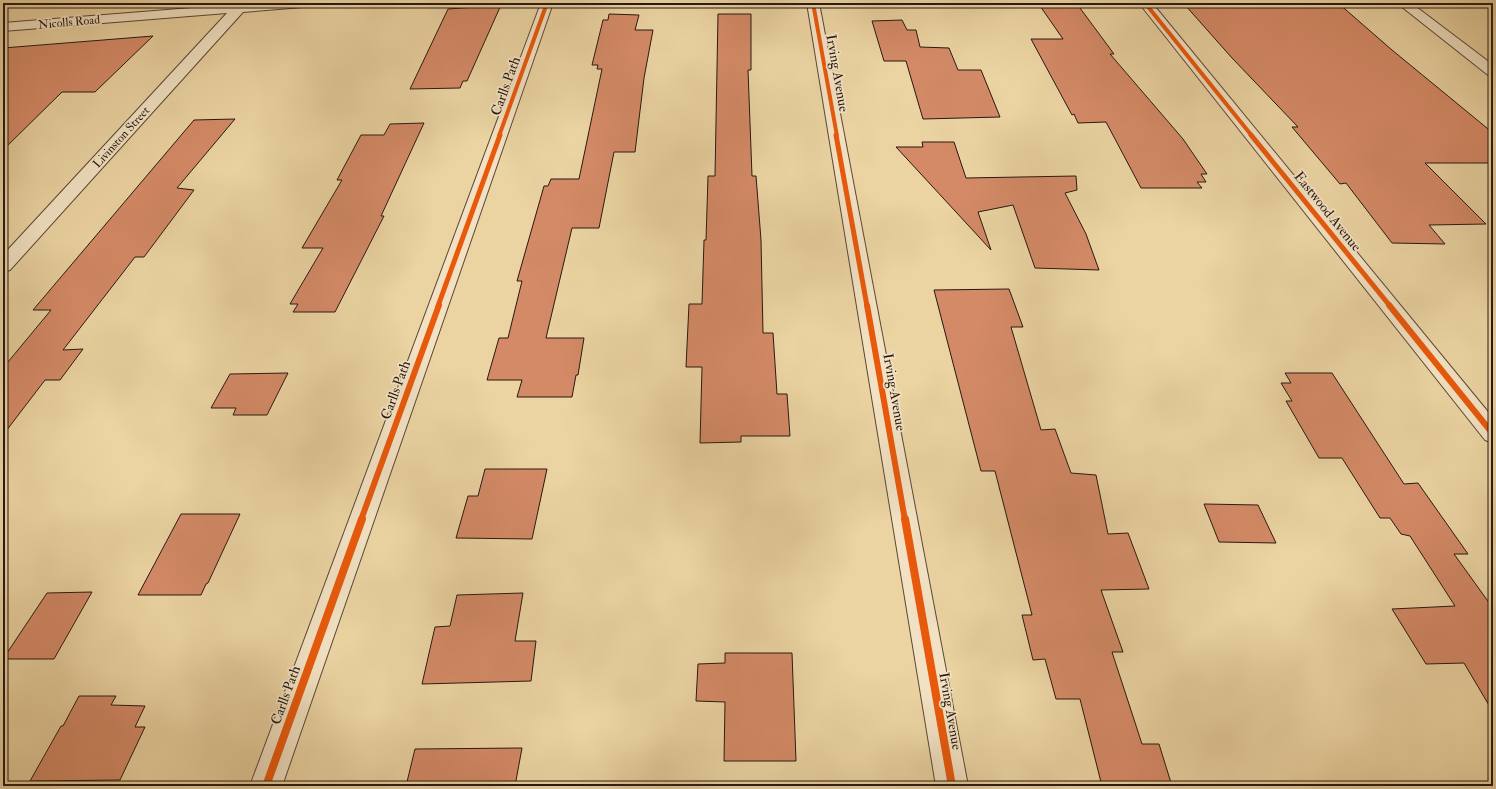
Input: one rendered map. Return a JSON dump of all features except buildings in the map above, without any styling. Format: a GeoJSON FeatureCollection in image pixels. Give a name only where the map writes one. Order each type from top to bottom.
{"type":"FeatureCollection","features":[{"type":"Feature","properties":{"kind":"street","name":"Nicolls Road"},"geometry":{"type":"LineString","coordinates":[[3,27],[303,3]]}},
{"type":"Feature","properties":{"kind":"street","name":"Carlls Path"},"geometry":{"type":"LineString","coordinates":[[266,786],[547,3]]}},
{"type":"Feature","properties":{"kind":"street","name":"Irving Avenue"},"geometry":{"type":"LineString","coordinates":[[813,3],[952,786]]}},
{"type":"Feature","properties":{"kind":"street","name":"Eastwood Avenue"},"geometry":{"type":"LineString","coordinates":[[1145,3],[1493,434]]}},
{"type":"Feature","properties":{"kind":"street"},"geometry":{"type":"LineString","coordinates":[[1403,3],[1493,72]]}},
{"type":"Feature","properties":{"kind":"street","name":"Livinston Street"},"geometry":{"type":"LineString","coordinates":[[3,266],[239,8]]}},
{"type":"Feature","properties":{"kind":"cycle path"},"geometry":{"type":"LineString","coordinates":[[266,786],[547,3]]}},
{"type":"Feature","properties":{"kind":"cycle path"},"geometry":{"type":"LineString","coordinates":[[813,3],[952,786]]}},
{"type":"Feature","properties":{"kind":"cycle path"},"geometry":{"type":"LineString","coordinates":[[1145,3],[1493,434]]}}]}
